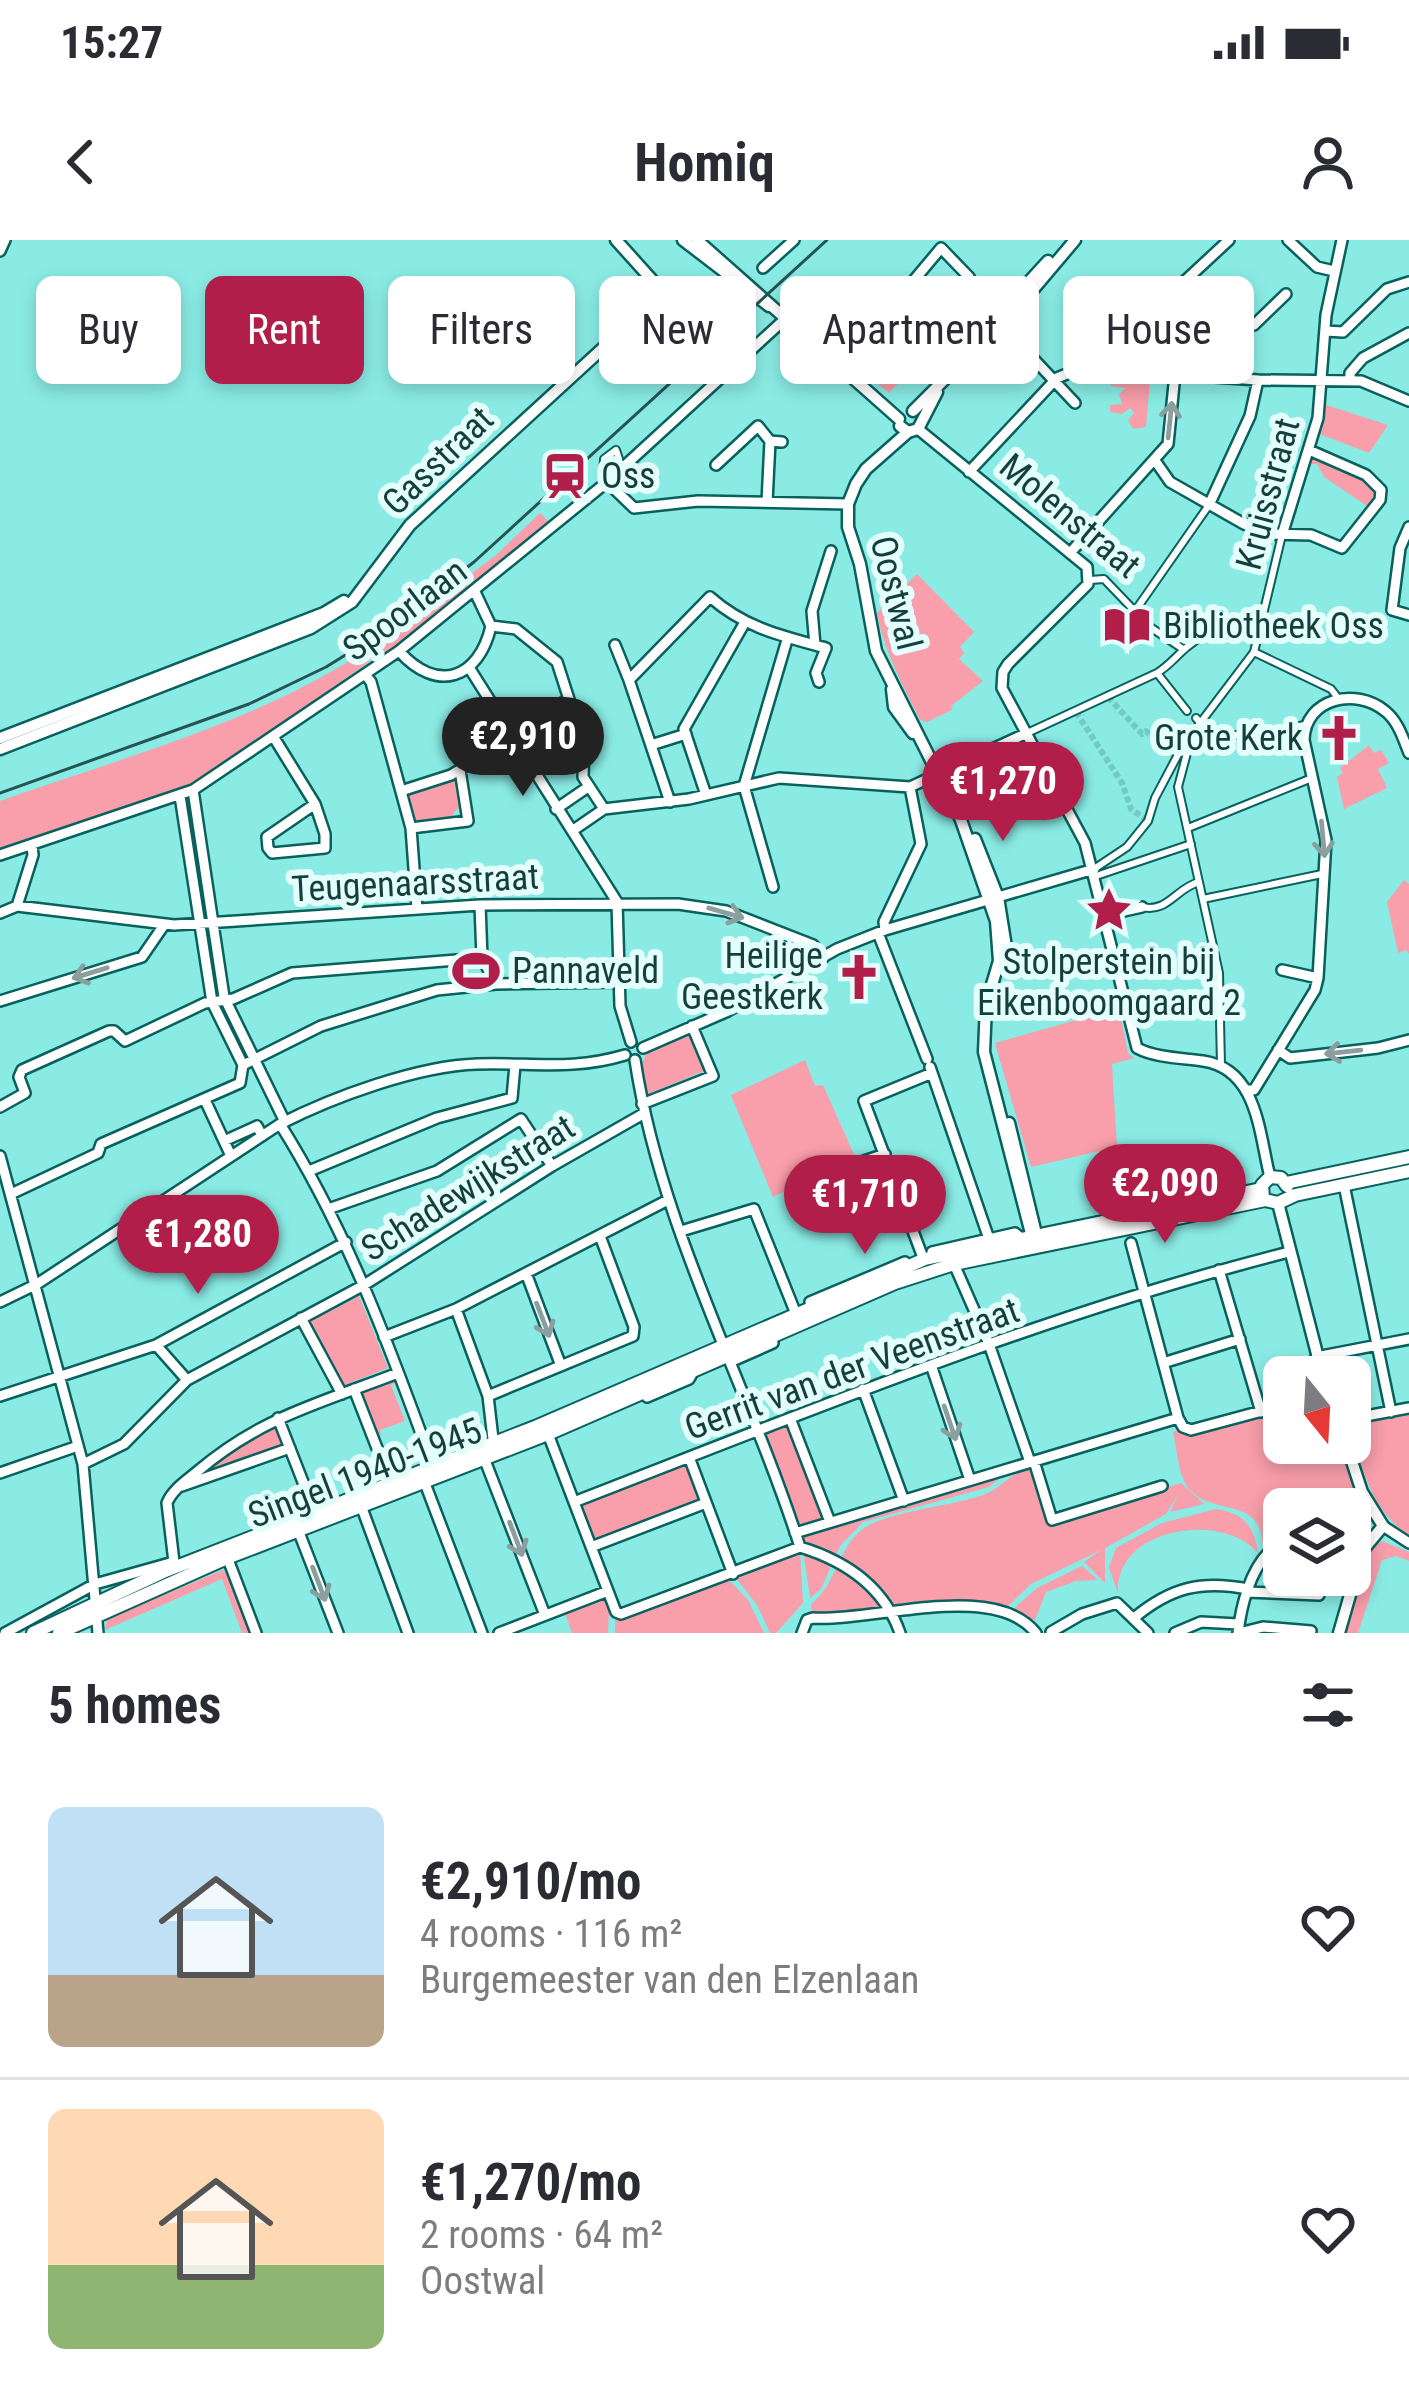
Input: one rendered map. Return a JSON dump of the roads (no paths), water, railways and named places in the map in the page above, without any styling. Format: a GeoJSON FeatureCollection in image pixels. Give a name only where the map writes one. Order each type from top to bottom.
{"type":"FeatureCollection","features":[{"type":"Feature","properties":{"kind":"main road"},"geometry":{"type":"LineString","coordinates":[[1274,1192],[1409,1157]]}},
{"type":"Feature","properties":{"kind":"main road"},"geometry":{"type":"LineString","coordinates":[[1274,1192],[1409,1172]]}},
{"type":"Feature","properties":{"kind":"main road","name":"Singel 1940-1945"},"geometry":{"type":"LineString","coordinates":[[59,1633],[227,1556],[432,1474],[510,1437],[728,1356],[759,1331],[925,1259],[1274,1192]]}},
{"type":"Feature","properties":{"kind":"main road","name":"Singel 1940-1945"},"geometry":{"type":"LineString","coordinates":[[432,1474],[549,1436],[895,1283],[1030,1238]]}},
{"type":"Feature","properties":{"kind":"main road","name":"Singel 1940-1945"},"geometry":{"type":"LineString","coordinates":[[33,1633],[96,1613]]}},
{"type":"Feature","properties":{"kind":"street"},"geometry":{"type":"LineString","coordinates":[[0,251],[4,240]]}},
{"type":"Feature","properties":{"kind":"street","name":"Molenstraat"},"geometry":{"type":"LineString","coordinates":[[683,240],[772,307]]}},
{"type":"Feature","properties":{"kind":"street","name":"Molenstraat"},"geometry":{"type":"LineString","coordinates":[[697,240],[780,313]]}},
{"type":"Feature","properties":{"kind":"street"},"geometry":{"type":"LineString","coordinates":[[763,268],[794,240]]}},
{"type":"Feature","properties":{"kind":"street"},"geometry":{"type":"LineString","coordinates":[[1037,276],[1066,240]]}},
{"type":"Feature","properties":{"kind":"street"},"geometry":{"type":"LineString","coordinates":[[1039,279],[1075,240]]}},
{"type":"Feature","properties":{"kind":"street"},"geometry":{"type":"LineString","coordinates":[[1190,276],[1229,240]]}},
{"type":"Feature","properties":{"kind":"street"},"geometry":{"type":"LineString","coordinates":[[1288,240],[1317,267],[1334,272]]}},
{"type":"Feature","properties":{"kind":"street","name":"Kruisstraat"},"geometry":{"type":"LineString","coordinates":[[1253,652],[1309,450],[1342,240]]}},
{"type":"Feature","properties":{"kind":"street","name":"Gasstraat"},"geometry":{"type":"LineString","coordinates":[[0,749],[309,624],[359,590],[419,516],[650,305],[653,280],[624,244]]}},
{"type":"Feature","properties":{"kind":"street"},"geometry":{"type":"LineString","coordinates":[[918,276],[941,248],[968,276]]}},
{"type":"Feature","properties":{"kind":"street"},"geometry":{"type":"LineString","coordinates":[[1325,331],[1342,332],[1387,289],[1409,282]]}},
{"type":"Feature","properties":{"kind":"street"},"geometry":{"type":"LineString","coordinates":[[1254,325],[1286,294]]}},
{"type":"Feature","properties":{"kind":"street","name":"Spoorlaan"},"geometry":{"type":"LineString","coordinates":[[0,855],[193,790],[399,651],[475,592],[780,323]]}},
{"type":"Feature","properties":{"kind":"street"},"geometry":{"type":"LineString","coordinates":[[1350,381],[1350,373],[1363,358],[1409,333]]}},
{"type":"Feature","properties":{"kind":"street"},"geometry":{"type":"LineString","coordinates":[[1039,365],[1075,403]]}},
{"type":"Feature","properties":{"kind":"street"},"geometry":{"type":"LineString","coordinates":[[969,472],[1063,374]]}},
{"type":"Feature","properties":{"kind":"street"},"geometry":{"type":"LineString","coordinates":[[1254,380],[1350,381],[1378,386],[1409,401]]}},
{"type":"Feature","properties":{"kind":"street"},"geometry":{"type":"LineString","coordinates":[[1135,611],[1209,505],[1250,416],[1258,380]]}},
{"type":"Feature","properties":{"kind":"street","name":"Molenstraat"},"geometry":{"type":"LineString","coordinates":[[863,384],[1087,567],[1090,580],[1104,579],[1150,627],[1184,649]]}},
{"type":"Feature","properties":{"kind":"street","name":"Oostwal"},"geometry":{"type":"LineString","coordinates":[[944,384],[856,484],[848,504],[848,527],[860,564],[874,646],[892,688],[894,706],[920,741],[975,839],[994,899],[1006,946],[988,1045],[1030,1238]]}},
{"type":"Feature","properties":{"kind":"street"},"geometry":{"type":"LineString","coordinates":[[1070,553],[1168,444],[1174,384]]}},
{"type":"Feature","properties":{"kind":"street"},"geometry":{"type":"LineString","coordinates":[[716,465],[758,427],[776,441],[767,502]]}},
{"type":"Feature","properties":{"kind":"street"},"geometry":{"type":"LineString","coordinates":[[1156,462],[1170,482],[1257,530],[1310,535],[1342,548],[1380,500],[1381,490],[1366,475],[1309,450]]}},
{"type":"Feature","properties":{"kind":"street"},"geometry":{"type":"LineString","coordinates":[[605,480],[634,508],[698,501],[848,504]]}},
{"type":"Feature","properties":{"kind":"street"},"geometry":{"type":"LineString","coordinates":[[1409,527],[1400,548],[1393,610],[1409,615]]}},
{"type":"Feature","properties":{"kind":"street"},"geometry":{"type":"LineString","coordinates":[[814,645],[812,611],[831,551]]}},
{"type":"Feature","properties":{"kind":"street"},"geometry":{"type":"LineString","coordinates":[[1090,580],[1003,671],[1002,688],[1081,833],[1095,872],[1137,1048],[1221,1066],[1248,1090],[1316,1356]]}},
{"type":"Feature","properties":{"kind":"street"},"geometry":{"type":"LineString","coordinates":[[399,651],[433,674],[470,669],[482,656],[491,626],[475,592]]}},
{"type":"Feature","properties":{"kind":"street"},"geometry":{"type":"LineString","coordinates":[[628,680],[710,596],[745,622],[787,640],[826,648],[816,673],[819,682]]}},
{"type":"Feature","properties":{"kind":"street"},"geometry":{"type":"LineString","coordinates":[[572,831],[604,809],[670,802],[788,777],[910,788],[1157,673],[1219,628],[1260,618]]}},
{"type":"Feature","properties":{"kind":"street"},"geometry":{"type":"LineString","coordinates":[[706,795],[684,729],[745,622]]}},
{"type":"Feature","properties":{"kind":"street","name":"Gasstraat"},"geometry":{"type":"LineString","coordinates":[[0,738],[309,624]]}},
{"type":"Feature","properties":{"kind":"street"},"geometry":{"type":"LineString","coordinates":[[491,626],[516,629],[557,662],[584,746],[584,777],[604,809]]}},
{"type":"Feature","properties":{"kind":"street"},"geometry":{"type":"LineString","coordinates":[[773,887],[744,786],[787,640]]}},
{"type":"Feature","properties":{"kind":"street"},"geometry":{"type":"LineString","coordinates":[[615,646],[670,802]]}},
{"type":"Feature","properties":{"kind":"street"},"geometry":{"type":"LineString","coordinates":[[1221,1066],[1221,988],[1178,788],[1192,735],[1253,652],[1331,689],[1338,698]]}},
{"type":"Feature","properties":{"kind":"street"},"geometry":{"type":"LineString","coordinates":[[470,669],[617,902],[620,1006],[631,1042],[643,1048]]}},
{"type":"Feature","properties":{"kind":"street"},"geometry":{"type":"LineString","coordinates":[[1157,673],[1187,711]]}},
{"type":"Feature","properties":{"kind":"street"},"geometry":{"type":"LineString","coordinates":[[365,674],[411,828],[418,908]]}},
{"type":"Feature","properties":{"kind":"street"},"geometry":{"type":"LineString","coordinates":[[1248,1090],[1254,1090],[1318,978],[1326,840],[1304,740],[1306,725],[1319,709],[1338,698],[1364,698],[1404,727],[1409,753]]}},
{"type":"Feature","properties":{"kind":"street"},"geometry":{"type":"LineString","coordinates":[[401,791],[460,770],[569,699]]}},
{"type":"Feature","properties":{"kind":"street"},"geometry":{"type":"LineString","coordinates":[[1198,721],[1206,730],[1230,736],[1306,725]]}},
{"type":"Feature","properties":{"kind":"street"},"geometry":{"type":"LineString","coordinates":[[651,745],[686,734]]}},
{"type":"Feature","properties":{"kind":"street"},"geometry":{"type":"LineString","coordinates":[[1095,872],[1127,847],[1148,821],[1176,757],[1192,735]]}},
{"type":"Feature","properties":{"kind":"street"},"geometry":{"type":"LineString","coordinates":[[273,736],[315,804],[325,848],[272,853],[268,837],[315,804]]}},
{"type":"Feature","properties":{"kind":"street"},"geometry":{"type":"LineString","coordinates":[[993,750],[1027,813]]}},
{"type":"Feature","properties":{"kind":"street"},"geometry":{"type":"LineString","coordinates":[[411,828],[468,821],[460,770]]}},
{"type":"Feature","properties":{"kind":"street"},"geometry":{"type":"LineString","coordinates":[[1188,828],[1312,778]]}},
{"type":"Feature","properties":{"kind":"street"},"geometry":{"type":"LineString","coordinates":[[556,809],[588,788]]}},
{"type":"Feature","properties":{"kind":"street"},"geometry":{"type":"LineString","coordinates":[[910,788],[919,853],[882,932],[989,1239]]}},
{"type":"Feature","properties":{"kind":"street"},"geometry":{"type":"LineString","coordinates":[[193,790],[212,1002],[346,1242],[398,1372],[482,1633]]}},
{"type":"Feature","properties":{"kind":"street"},"geometry":{"type":"LineString","coordinates":[[13,1193],[98,1153],[101,1144],[156,1117],[240,1083],[248,1062],[226,1000],[180,796]]}},
{"type":"Feature","properties":{"kind":"street"},"geometry":{"type":"LineString","coordinates":[[643,1048],[728,1011],[824,957],[882,932],[1191,844]]}},
{"type":"Feature","properties":{"kind":"street"},"geometry":{"type":"LineString","coordinates":[[17,906],[32,845]]}},
{"type":"Feature","properties":{"kind":"street"},"geometry":{"type":"LineString","coordinates":[[1203,899],[1324,874]]}},
{"type":"Feature","properties":{"kind":"street"},"geometry":{"type":"LineString","coordinates":[[1106,916],[1165,906],[1185,885],[1199,882]]}},
{"type":"Feature","properties":{"kind":"street","name":"Teugenaarsstraat"},"geometry":{"type":"LineString","coordinates":[[0,913],[17,906],[164,925],[418,908],[617,902],[726,911],[813,945],[824,957]]}},
{"type":"Feature","properties":{"kind":"street"},"geometry":{"type":"LineString","coordinates":[[480,905],[482,958],[496,984]]}},
{"type":"Feature","properties":{"kind":"street"},"geometry":{"type":"LineString","coordinates":[[0,1000],[142,957],[164,925]]}},
{"type":"Feature","properties":{"kind":"street"},"geometry":{"type":"LineString","coordinates":[[0,1107],[25,1093],[19,1077],[22,1070],[109,1031],[125,1041],[292,973],[482,958]]}},
{"type":"Feature","properties":{"kind":"street"},"geometry":{"type":"LineString","coordinates":[[433,961],[437,990]]}},
{"type":"Feature","properties":{"kind":"street"},"geometry":{"type":"LineString","coordinates":[[1282,970],[1318,978]]}},
{"type":"Feature","properties":{"kind":"street"},"geometry":{"type":"LineString","coordinates":[[248,1062],[321,1026],[437,990],[619,982]]}},
{"type":"Feature","properties":{"kind":"street","name":"Schadewijkstraat"},"geometry":{"type":"LineString","coordinates":[[83,1464],[124,1444],[187,1380],[364,1285],[643,1109],[713,1076],[692,1026]]}},
{"type":"Feature","properties":{"kind":"street"},"geometry":{"type":"LineString","coordinates":[[1278,1050],[1290,1058],[1409,1040]]}},
{"type":"Feature","properties":{"kind":"street"},"geometry":{"type":"LineString","coordinates":[[631,1042],[625,1047],[668,1200],[800,1547],[861,1576],[881,1595],[900,1633]]}},
{"type":"Feature","properties":{"kind":"street"},"geometry":{"type":"LineString","coordinates":[[0,1302],[37,1284],[283,1123],[354,1092],[448,1067],[569,1067],[642,1056],[643,1048]]}},
{"type":"Feature","properties":{"kind":"street"},"geometry":{"type":"LineString","coordinates":[[309,1171],[437,1118],[512,1098],[515,1065]]}},
{"type":"Feature","properties":{"kind":"street"},"geometry":{"type":"LineString","coordinates":[[922,1255],[863,1101],[930,1066]]}},
{"type":"Feature","properties":{"kind":"street"},"geometry":{"type":"LineString","coordinates":[[205,1100],[231,1156]]}},
{"type":"Feature","properties":{"kind":"street"},"geometry":{"type":"LineString","coordinates":[[331,1208],[437,1171],[521,1119],[552,1166]]}},
{"type":"Feature","properties":{"kind":"street"},"geometry":{"type":"LineString","coordinates":[[224,1141],[257,1126],[262,1136]]}},
{"type":"Feature","properties":{"kind":"street"},"geometry":{"type":"LineString","coordinates":[[884,1154],[864,1161],[881,1208],[902,1201]]}},
{"type":"Feature","properties":{"kind":"street"},"geometry":{"type":"LineString","coordinates":[[0,1156],[83,1464],[98,1633]]}},
{"type":"Feature","properties":{"kind":"street"},"geometry":{"type":"LineString","coordinates":[[1344,1185],[1391,1412]]}},
{"type":"Feature","properties":{"kind":"street"},"geometry":{"type":"LineString","coordinates":[[384,1337],[457,1309],[668,1200]]}},
{"type":"Feature","properties":{"kind":"street"},"geometry":{"type":"LineString","coordinates":[[681,1231],[754,1209],[794,1310]]}},
{"type":"Feature","properties":{"kind":"street","name":"Singel 1940-1945"},"geometry":{"type":"LineString","coordinates":[[759,1331],[766,1323],[922,1255],[1015,1233],[1030,1238]]}},
{"type":"Feature","properties":{"kind":"street"},"geometry":{"type":"LineString","coordinates":[[488,1396],[633,1336],[634,1327],[600,1236]]}},
{"type":"Feature","properties":{"kind":"street"},"geometry":{"type":"LineString","coordinates":[[0,1396],[156,1345],[346,1242]]}},
{"type":"Feature","properties":{"kind":"street"},"geometry":{"type":"LineString","coordinates":[[1131,1244],[1178,1418],[1191,1430],[1261,1412],[1219,1270]]}},
{"type":"Feature","properties":{"kind":"street","name":"Gerrit van der Veenstraat"},"geometry":{"type":"LineString","coordinates":[[574,1502],[989,1344],[1289,1252]]}},
{"type":"Feature","properties":{"kind":"street"},"geometry":{"type":"LineString","coordinates":[[955,1266],[989,1344],[1052,1520],[1162,1486]]}},
{"type":"Feature","properties":{"kind":"street"},"geometry":{"type":"LineString","coordinates":[[526,1274],[561,1366]]}},
{"type":"Feature","properties":{"kind":"street"},"geometry":{"type":"LineString","coordinates":[[457,1309],[488,1396],[493,1439]]}},
{"type":"Feature","properties":{"kind":"street"},"geometry":{"type":"LineString","coordinates":[[301,1318],[348,1392],[384,1466]]}},
{"type":"Feature","properties":{"kind":"street"},"geometry":{"type":"LineString","coordinates":[[1163,1363],[1240,1339]]}},
{"type":"Feature","properties":{"kind":"street"},"geometry":{"type":"LineString","coordinates":[[1321,1356],[1409,1339]]}},
{"type":"Feature","properties":{"kind":"street"},"geometry":{"type":"LineString","coordinates":[[156,1345],[187,1380]]}},
{"type":"Feature","properties":{"kind":"street"},"geometry":{"type":"LineString","coordinates":[[931,1365],[970,1480]]}},
{"type":"Feature","properties":{"kind":"street"},"geometry":{"type":"LineString","coordinates":[[175,1562],[166,1504],[177,1488],[217,1454],[278,1418],[398,1372]]}},
{"type":"Feature","properties":{"kind":"street"},"geometry":{"type":"LineString","coordinates":[[862,1389],[904,1501]]}},
{"type":"Feature","properties":{"kind":"street"},"geometry":{"type":"LineString","coordinates":[[1371,1415],[1409,1408]]}},
{"type":"Feature","properties":{"kind":"street"},"geometry":{"type":"LineString","coordinates":[[278,1418],[310,1500]]}},
{"type":"Feature","properties":{"kind":"street"},"geometry":{"type":"LineString","coordinates":[[790,1418],[830,1522]]}},
{"type":"Feature","properties":{"kind":"street"},"geometry":{"type":"LineString","coordinates":[[795,1533],[1178,1418]]}},
{"type":"Feature","properties":{"kind":"street"},"geometry":{"type":"LineString","coordinates":[[549,1436],[616,1612],[800,1547]]}},
{"type":"Feature","properties":{"kind":"street","name":"Singel 1940-1945"},"geometry":{"type":"LineString","coordinates":[[5,1633],[95,1584],[175,1562],[432,1474],[487,1463],[549,1436]]}},
{"type":"Feature","properties":{"kind":"street","name":"Singel 1940-1945"},"geometry":{"type":"LineString","coordinates":[[227,1556],[363,1511],[493,1439],[510,1437]]}},
{"type":"Feature","properties":{"kind":"street"},"geometry":{"type":"LineString","coordinates":[[0,1473],[78,1446]]}},
{"type":"Feature","properties":{"kind":"street"},"geometry":{"type":"LineString","coordinates":[[177,1488],[290,1448]]}},
{"type":"Feature","properties":{"kind":"street"},"geometry":{"type":"LineString","coordinates":[[689,1457],[733,1574]]}},
{"type":"Feature","properties":{"kind":"street"},"geometry":{"type":"LineString","coordinates":[[487,1463],[545,1615]]}},
{"type":"Feature","properties":{"kind":"street"},"geometry":{"type":"LineString","coordinates":[[1353,1464],[1362,1492],[1383,1526],[1409,1543]]}},
{"type":"Feature","properties":{"kind":"street"},"geometry":{"type":"LineString","coordinates":[[591,1546],[706,1503]]}},
{"type":"Feature","properties":{"kind":"street"},"geometry":{"type":"LineString","coordinates":[[363,1511],[408,1633]]}},
{"type":"Feature","properties":{"kind":"street"},"geometry":{"type":"LineString","coordinates":[[1339,1633],[1363,1550],[1383,1526]]}},
{"type":"Feature","properties":{"kind":"street"},"geometry":{"type":"LineString","coordinates":[[300,1535],[338,1633]]}},
{"type":"Feature","properties":{"kind":"street"},"geometry":{"type":"LineString","coordinates":[[227,1556],[256,1633]]}},
{"type":"Feature","properties":{"kind":"street"},"geometry":{"type":"LineString","coordinates":[[1238,1630],[1263,1557]]}},
{"type":"Feature","properties":{"kind":"street"},"geometry":{"type":"LineString","coordinates":[[1134,1618],[1165,1595],[1190,1585],[1214,1582],[1263,1591]]}},
{"type":"Feature","properties":{"kind":"street"},"geometry":{"type":"LineString","coordinates":[[499,1633],[608,1591]]}},
{"type":"Feature","properties":{"kind":"street"},"geometry":{"type":"LineString","coordinates":[[1051,1632],[1082,1614],[1118,1603],[1144,1632]]}},
{"type":"Feature","properties":{"kind":"street"},"geometry":{"type":"LineString","coordinates":[[802,1633],[807,1620],[999,1609],[1024,1619],[1036,1633]]}},
{"type":"Feature","properties":{"kind":"street","name":"Singel 1940-1945"},"geometry":{"type":"LineString","coordinates":[[70,1633],[96,1613]]}},
{"type":"Feature","properties":{"kind":"street"},"geometry":{"type":"LineString","coordinates":[[1175,1633],[1201,1622],[1238,1630],[1311,1631]]}},
{"type":"Feature","properties":{"kind":"tunnel"},"geometry":{"type":"LineString","coordinates":[[1108,697],[1142,734],[1146,731],[1176,757]]}},
{"type":"Feature","properties":{"kind":"tunnel"},"geometry":{"type":"LineString","coordinates":[[1076,712],[1122,783],[1131,809],[1148,821]]}},
{"type":"Feature","properties":{"kind":"railway"},"geometry":{"type":"LineString","coordinates":[[0,793],[249,704],[326,667],[389,628],[474,562],[827,240]]}},
{"type":"Feature","properties":{"kind":"place","name":"Oss"},"geometry":{"type":"Point","coordinates":[565,476]}},
{"type":"Feature","properties":{"kind":"place","name":"Bibliotheek Oss"},"geometry":{"type":"Point","coordinates":[1127,626]}},
{"type":"Feature","properties":{"kind":"place","name":"Grote Kerk"},"geometry":{"type":"Point","coordinates":[1339,738]}},
{"type":"Feature","properties":{"kind":"place","name":"Stolperstein bij Eikenboomgaard 2"},"geometry":{"type":"Point","coordinates":[1109,910]}},
{"type":"Feature","properties":{"kind":"place","name":"Pannaveld"},"geometry":{"type":"Point","coordinates":[476,971]}},
{"type":"Feature","properties":{"kind":"place","name":"Heilige Geestkerk"},"geometry":{"type":"Point","coordinates":[859,977]}}]}
